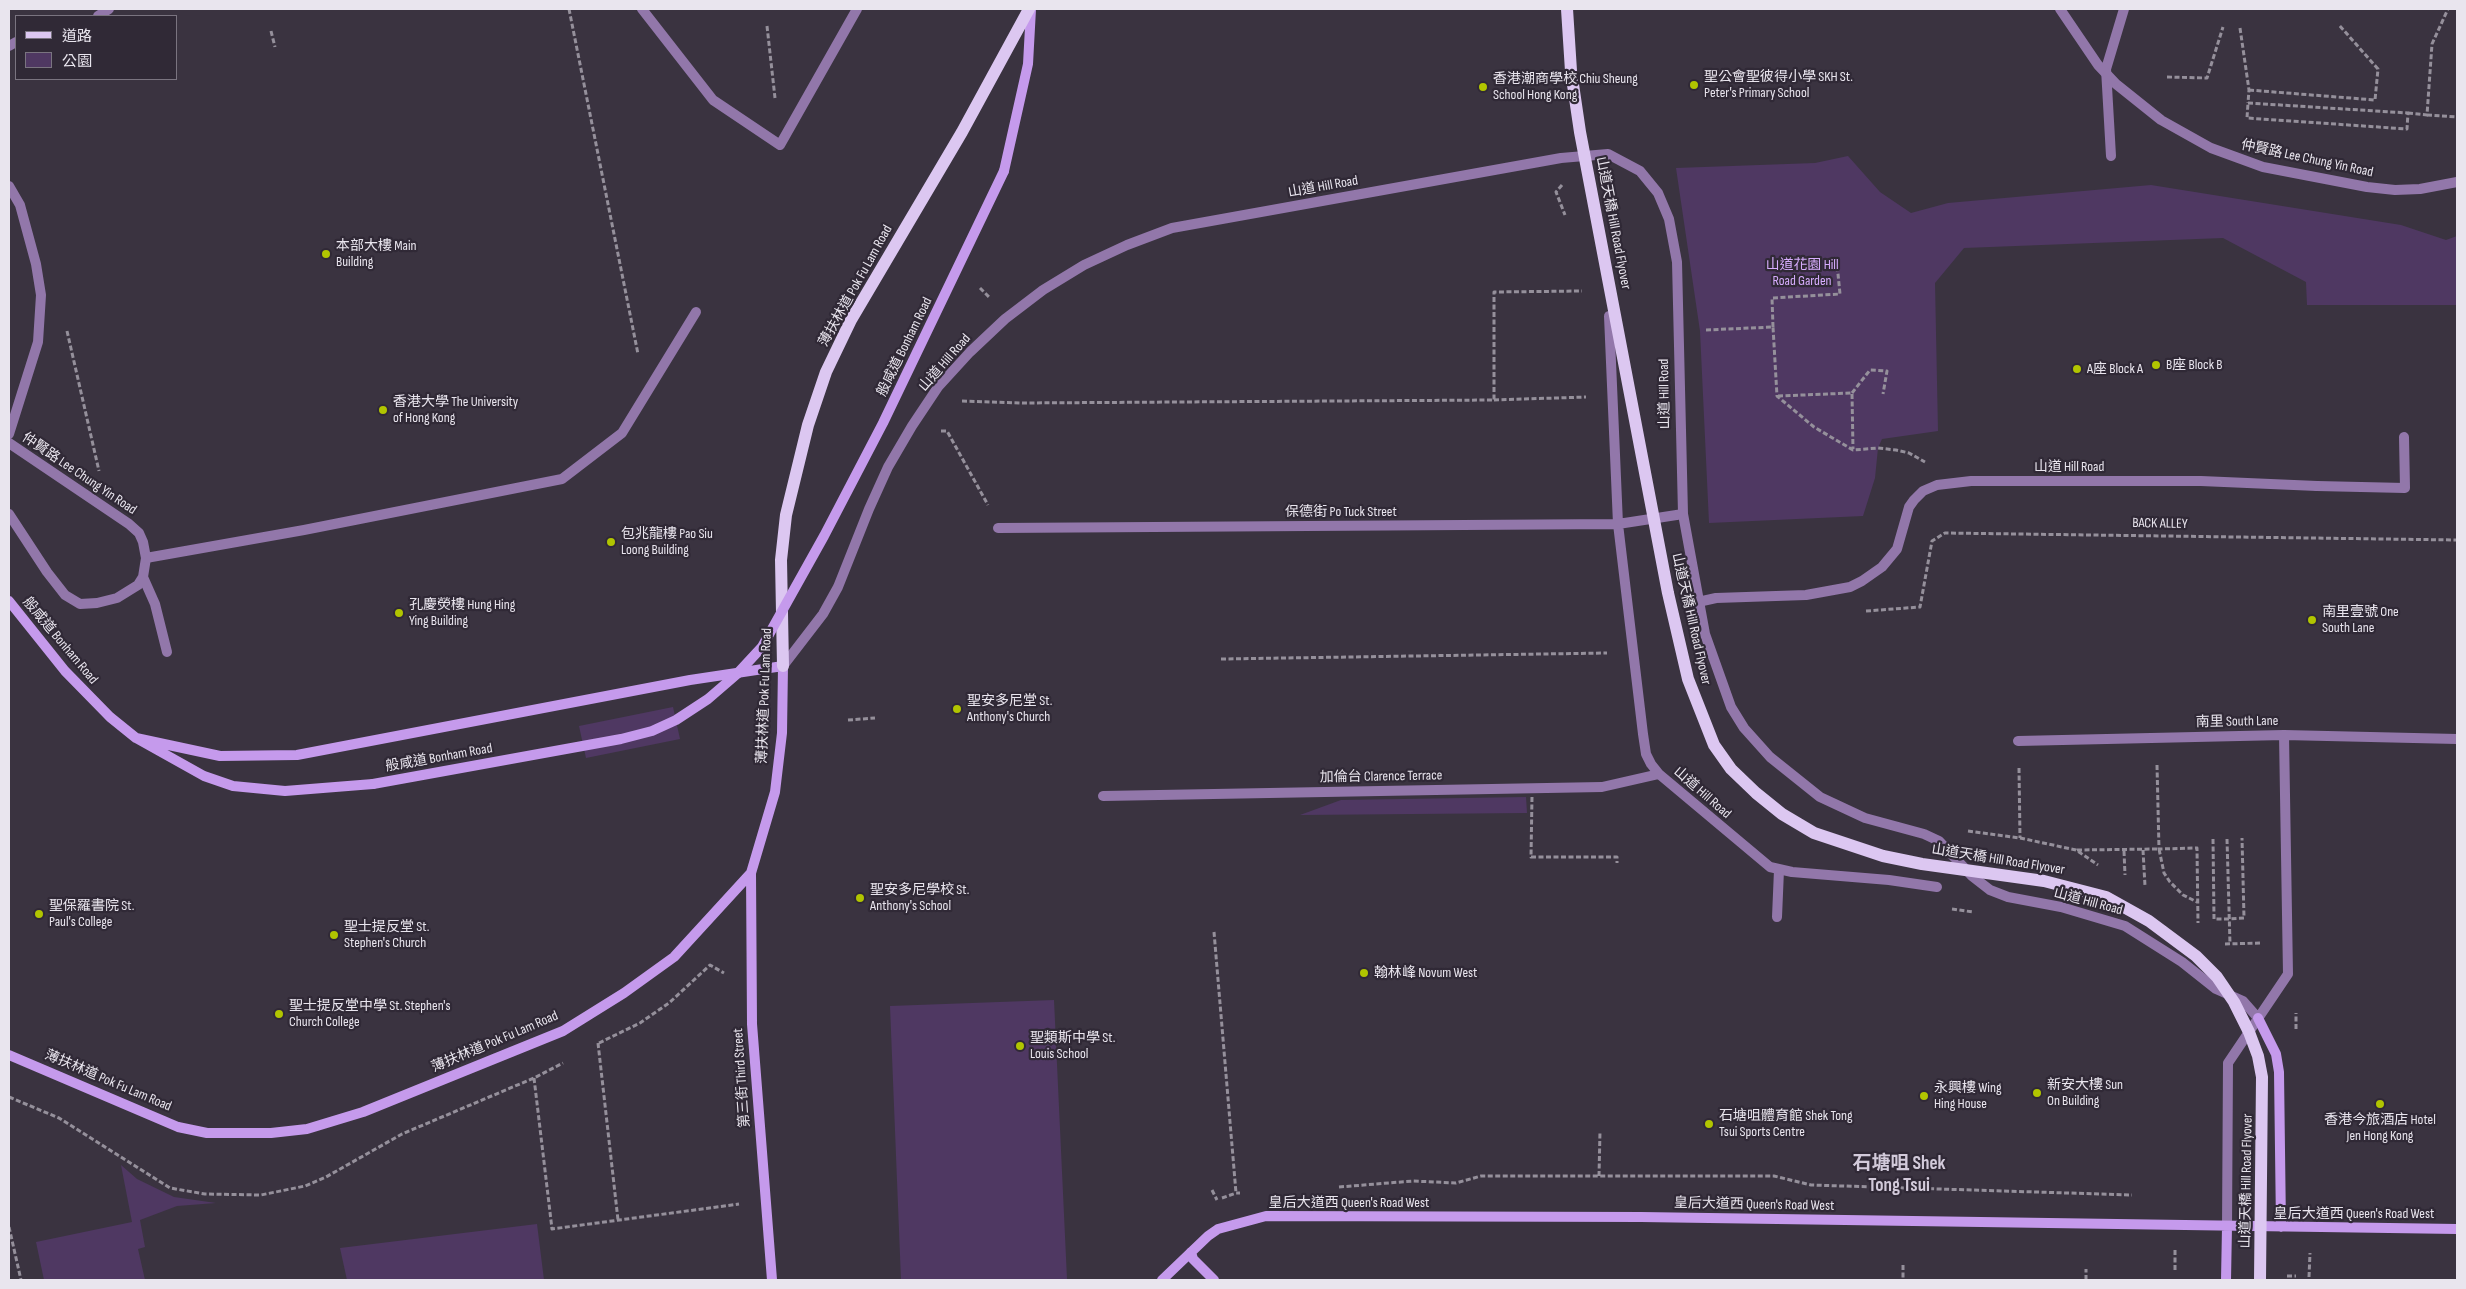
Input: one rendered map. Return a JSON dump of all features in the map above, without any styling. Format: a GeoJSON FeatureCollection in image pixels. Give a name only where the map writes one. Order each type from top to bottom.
{"type":"FeatureCollection","features":[{"type":"Feature","properties":{"kind":"main road","name":"般咸道 Bonham Road"},"geometry":{"type":"LineString","coordinates":[[9,601],[87,695],[136,738],[204,776],[233,786],[285,791],[373,784],[602,742],[652,731],[676,720],[708,699],[737,674],[762,647],[829,527],[900,390],[1004,170],[1028,64],[1030,9]]}},
{"type":"Feature","properties":{"kind":"main road","name":"薄扶林道 Pok Fu Lam Road"},"geometry":{"type":"LineString","coordinates":[[9,1056],[178,1126],[207,1133],[271,1133],[307,1128],[363,1112],[563,1031],[624,993],[674,957],[751,873],[775,792],[782,733],[782,560],[786,515],[800,452],[826,372],[851,320],[962,132],[1030,9]]}},
{"type":"Feature","properties":{"kind":"main road","name":"山道天橋 Hill Road Flyover"},"geometry":{"type":"LineString","coordinates":[[1567,9],[1569,54],[1580,132],[1672,611],[1688,679],[1714,745],[1731,768],[1756,793],[1782,814],[1814,832],[1845,845],[1883,856],[1922,864],[2044,881],[2106,897],[2149,921],[2196,956],[2217,977],[2234,1002],[2249,1032],[2260,1070],[2263,1098],[2260,1280]]}},
{"type":"Feature","properties":{"kind":"main road","name":"般咸道 Bonham Road"},"geometry":{"type":"LineString","coordinates":[[136,738],[220,756],[297,755],[690,680],[783,666]]}},
{"type":"Feature","properties":{"kind":"main road","name":"第三街 Third Street"},"geometry":{"type":"LineString","coordinates":[[751,873],[752,1024],[772,1280]]}},
{"type":"Feature","properties":{"kind":"main road"},"geometry":{"type":"LineString","coordinates":[[2258,1018],[2276,1054],[2279,1072],[2281,1227]]}},
{"type":"Feature","properties":{"kind":"main road","name":"皇后大道西 Queen's Road West"},"geometry":{"type":"LineString","coordinates":[[1162,1280],[1218,1229],[1266,1216],[1650,1217],[2457,1229]]}},
{"type":"Feature","properties":{"kind":"main road"},"geometry":{"type":"LineString","coordinates":[[2226,1280],[2227,1227]]}},
{"type":"Feature","properties":{"kind":"main road"},"geometry":{"type":"LineString","coordinates":[[1191,1252],[1193,1259],[1214,1280]]}},
{"type":"Feature","properties":{"kind":"street"},"geometry":{"type":"LineString","coordinates":[[642,9],[713,100],[780,145],[857,9]]}},
{"type":"Feature","properties":{"kind":"street","name":"仲賢路 Lee Chung Yin Road"},"geometry":{"type":"LineString","coordinates":[[2060,9],[2098,65],[2116,84],[2161,120],[2210,148],[2263,167],[2395,190],[2420,189],[2457,182]]}},
{"type":"Feature","properties":{"kind":"street"},"geometry":{"type":"LineString","coordinates":[[2111,156],[2106,69],[2124,9]]}},
{"type":"Feature","properties":{"kind":"street","name":"山道 Hill Road"},"geometry":{"type":"LineString","coordinates":[[783,666],[823,614],[838,587],[888,467],[928,403],[970,352],[1005,319],[1043,290],[1084,265],[1127,245],[1172,228],[1561,158],[1608,154],[1640,171],[1658,193],[1670,219],[1677,262],[1683,514],[1705,634],[1731,707],[1744,728],[1770,757],[1820,797],[1865,818],[1939,840],[1972,876],[1990,890],[2008,897],[2061,907],[2125,926],[2182,962],[2216,989],[2243,1001],[2258,1018]]}},
{"type":"Feature","properties":{"kind":"street","name":"仲賢路 Lee Chung Yin Road"},"geometry":{"type":"LineString","coordinates":[[9,186],[20,205],[36,264],[41,295],[38,342],[9,434]]}},
{"type":"Feature","properties":{"kind":"street"},"geometry":{"type":"LineString","coordinates":[[146,558],[304,530],[562,479],[622,434],[696,312]]}},
{"type":"Feature","properties":{"kind":"street","name":"山道 Hill Road"},"geometry":{"type":"LineString","coordinates":[[1609,316],[1618,524],[1646,754],[1659,774],[1770,867],[1779,870],[1889,880],[1937,887]]}},
{"type":"Feature","properties":{"kind":"street","name":"山道 Hill Road"},"geometry":{"type":"LineString","coordinates":[[1698,602],[1716,598],[1806,595],[1850,587],[1882,567],[1897,549],[1909,507],[1923,491],[1937,485],[1971,481],[2201,481],[2405,488],[2404,437]]}},
{"type":"Feature","properties":{"kind":"street","name":"仲賢路 Lee Chung Yin Road"},"geometry":{"type":"LineString","coordinates":[[9,442],[129,524],[139,533],[146,558],[143,577]]}},
{"type":"Feature","properties":{"kind":"street"},"geometry":{"type":"LineString","coordinates":[[9,514],[30,550],[65,595],[80,604],[97,603],[130,592],[143,577]]}},
{"type":"Feature","properties":{"kind":"street","name":"保德街 Po Tuck Street"},"geometry":{"type":"LineString","coordinates":[[998,528],[1618,524],[1683,514]]}},
{"type":"Feature","properties":{"kind":"street"},"geometry":{"type":"LineString","coordinates":[[143,577],[156,604],[167,652]]}},
{"type":"Feature","properties":{"kind":"street"},"geometry":{"type":"LineString","coordinates":[[2227,1227],[2228,1063],[2288,974],[2284,734]]}},
{"type":"Feature","properties":{"kind":"street","name":"南里 South Lane"},"geometry":{"type":"LineString","coordinates":[[2018,740],[2284,734],[2457,739]]}},
{"type":"Feature","properties":{"kind":"street","name":"加倫台 Clarence Terrace"},"geometry":{"type":"LineString","coordinates":[[1103,796],[1602,787],[1659,774]]}},
{"type":"Feature","properties":{"kind":"street"},"geometry":{"type":"LineString","coordinates":[[1777,917],[1779,870]]}},
{"type":"Feature","properties":{"kind":"path"},"geometry":{"type":"LineString","coordinates":[[569,9],[639,357]]}},
{"type":"Feature","properties":{"kind":"path"},"geometry":{"type":"LineString","coordinates":[[2426,114],[2432,44],[2448,9]]}},
{"type":"Feature","properties":{"kind":"path"},"geometry":{"type":"LineString","coordinates":[[2249,90],[2376,100],[2378,69],[2340,25]]}},
{"type":"Feature","properties":{"kind":"path"},"geometry":{"type":"LineString","coordinates":[[767,26],[780,145]]}},
{"type":"Feature","properties":{"kind":"path"},"geometry":{"type":"LineString","coordinates":[[2167,77],[2207,78],[2222,27]]}},
{"type":"Feature","properties":{"kind":"path"},"geometry":{"type":"LineString","coordinates":[[2240,28],[2249,90],[2247,118],[2407,129],[2408,113]]}},
{"type":"Feature","properties":{"kind":"path"},"geometry":{"type":"LineString","coordinates":[[271,31],[274,46]]}},
{"type":"Feature","properties":{"kind":"path"},"geometry":{"type":"LineString","coordinates":[[2248,103],[2457,117]]}},
{"type":"Feature","properties":{"kind":"path"},"geometry":{"type":"LineString","coordinates":[[1556,192],[1567,219]]}},
{"type":"Feature","properties":{"kind":"path"},"geometry":{"type":"LineString","coordinates":[[1837,264],[1840,294],[1772,298],[1777,396],[1814,427],[1853,450],[1878,448],[1896,450],[1909,453],[1928,465]]}},
{"type":"Feature","properties":{"kind":"path"},"geometry":{"type":"LineString","coordinates":[[983,281],[979,289],[989,297],[996,292]]}},
{"type":"Feature","properties":{"kind":"path"},"geometry":{"type":"LineString","coordinates":[[1494,400],[1494,292],[1588,291]]}},
{"type":"Feature","properties":{"kind":"path"},"geometry":{"type":"LineString","coordinates":[[1700,331],[1773,327]]}},
{"type":"Feature","properties":{"kind":"path"},"geometry":{"type":"LineString","coordinates":[[67,329],[108,511]]}},
{"type":"Feature","properties":{"kind":"path"},"geometry":{"type":"LineString","coordinates":[[1853,450],[1852,393],[1870,370],[1886,371],[1883,394]]}},
{"type":"Feature","properties":{"kind":"path"},"geometry":{"type":"LineString","coordinates":[[1777,396],[1852,393]]}},
{"type":"Feature","properties":{"kind":"path"},"geometry":{"type":"LineString","coordinates":[[961,401],[1032,403],[1494,400],[1592,397]]}},
{"type":"Feature","properties":{"kind":"path"},"geometry":{"type":"LineString","coordinates":[[947,431],[988,506]]}},
{"type":"Feature","properties":{"kind":"path","name":"BACK ALLEY"},"geometry":{"type":"LineString","coordinates":[[1920,607],[1932,541],[1945,533],[2457,540]]}},
{"type":"Feature","properties":{"kind":"path"},"geometry":{"type":"LineString","coordinates":[[1221,659],[1599,654]]}},
{"type":"Feature","properties":{"kind":"path"},"geometry":{"type":"LineString","coordinates":[[848,720],[874,718]]}},
{"type":"Feature","properties":{"kind":"path"},"geometry":{"type":"LineString","coordinates":[[2157,756],[2159,849],[2164,873],[2183,895],[2198,902]]}},
{"type":"Feature","properties":{"kind":"path"},"geometry":{"type":"LineString","coordinates":[[2018,767],[2020,838]]}},
{"type":"Feature","properties":{"kind":"path"},"geometry":{"type":"LineString","coordinates":[[1532,797],[1531,857],[1617,857],[1617,863]]}},
{"type":"Feature","properties":{"kind":"path"},"geometry":{"type":"LineString","coordinates":[[2213,839],[2214,919],[2229,919],[2244,918],[2242,838]]}},
{"type":"Feature","properties":{"kind":"path"},"geometry":{"type":"LineString","coordinates":[[2227,839],[2230,944]]}},
{"type":"Feature","properties":{"kind":"path"},"geometry":{"type":"LineString","coordinates":[[2076,850],[2197,848],[2198,928]]}},
{"type":"Feature","properties":{"kind":"path"},"geometry":{"type":"LineString","coordinates":[[2124,850],[2125,881]]}},
{"type":"Feature","properties":{"kind":"path"},"geometry":{"type":"LineString","coordinates":[[2143,850],[2145,896]]}},
{"type":"Feature","properties":{"kind":"path"},"geometry":{"type":"LineString","coordinates":[[1214,932],[1236,1193]]}},
{"type":"Feature","properties":{"kind":"path"},"geometry":{"type":"LineString","coordinates":[[2222,944],[2288,943]]}},
{"type":"Feature","properties":{"kind":"path"},"geometry":{"type":"LineString","coordinates":[[598,1043],[618,1220]]}},
{"type":"Feature","properties":{"kind":"path"},"geometry":{"type":"LineString","coordinates":[[534,1078],[552,1229],[743,1204]]}},
{"type":"Feature","properties":{"kind":"path"},"geometry":{"type":"LineString","coordinates":[[1599,1176],[1600,1131]]}},
{"type":"Feature","properties":{"kind":"path","name":"皇后大道西 Queen's Road West"},"geometry":{"type":"LineString","coordinates":[[1335,1188],[1413,1181],[1456,1183],[1481,1176],[1774,1176],[1811,1185],[2141,1195]]}},
{"type":"Feature","properties":{"kind":"path"},"geometry":{"type":"LineString","coordinates":[[1212,1190],[1216,1200],[1236,1193],[1248,1195]]}},
{"type":"Feature","properties":{"kind":"path"},"geometry":{"type":"LineString","coordinates":[[9,1227],[21,1280]]}},
{"type":"Feature","properties":{"kind":"path"},"geometry":{"type":"LineString","coordinates":[[1903,1265],[1903,1280]]}},
{"type":"Feature","properties":{"kind":"path"},"geometry":{"type":"LineString","coordinates":[[2086,1269],[2086,1280]]}},
{"type":"Feature","properties":{"kind":"green space","name":"山道花園 Hill Road Garden"},"geometry":{"type":"Polygon","coordinates":[[[1848,156],[1880,192],[1911,213],[1948,203],[2151,185],[2401,225],[2446,240],[2457,236],[2457,305],[2307,305],[2306,282],[2223,238],[1964,248],[1935,283],[1938,431],[1882,439],[1878,448],[1875,478],[1863,516],[1709,523],[1700,331],[1676,168],[1815,163],[1848,156]]]}},
{"type":"Feature","properties":{"kind":"green space"},"geometry":{"type":"Polygon","coordinates":[[[673,707],[680,739],[586,758],[579,726],[673,707]]]}},
{"type":"Feature","properties":{"kind":"green space"},"geometry":{"type":"Polygon","coordinates":[[[1526,797],[1527,813],[1300,815],[1341,800],[1526,797]]]}},
{"type":"Feature","properties":{"kind":"green space"},"geometry":{"type":"Polygon","coordinates":[[[1054,1000],[1067,1279],[901,1280],[890,1006],[1054,1000]]]}},
{"type":"Feature","properties":{"kind":"green space"},"geometry":{"type":"Polygon","coordinates":[[[121,1165],[137,1179],[174,1197],[216,1203],[177,1206],[140,1220],[145,1247],[138,1249],[145,1280],[44,1280],[36,1242],[132,1222],[121,1165]]]}},
{"type":"Feature","properties":{"kind":"green space"},"geometry":{"type":"Polygon","coordinates":[[[537,1224],[544,1280],[347,1280],[340,1248],[537,1224]]]}},
{"type":"Feature","properties":{"kind":"place","name":"聖公會聖彼得小學 SKH St. Peter's Primary School"},"geometry":{"type":"Point","coordinates":[1694,85]}},
{"type":"Feature","properties":{"kind":"place","name":"香港潮商學校 Chiu Sheung School Hong Kong"},"geometry":{"type":"Point","coordinates":[1483,87]}},
{"type":"Feature","properties":{"kind":"place","name":"本部大樓 Main Building"},"geometry":{"type":"Point","coordinates":[326,254]}},
{"type":"Feature","properties":{"kind":"place","name":"B座 Block B"},"geometry":{"type":"Point","coordinates":[2156,365]}},
{"type":"Feature","properties":{"kind":"place","name":"A座 Block A"},"geometry":{"type":"Point","coordinates":[2077,369]}},
{"type":"Feature","properties":{"kind":"place","name":"香港大學 The University of Hong Kong"},"geometry":{"type":"Point","coordinates":[383,410]}},
{"type":"Feature","properties":{"kind":"place","name":"包兆龍樓 Pao Siu Loong Building"},"geometry":{"type":"Point","coordinates":[611,542]}},
{"type":"Feature","properties":{"kind":"place","name":"孔慶熒樓 Hung Hing Ying Building"},"geometry":{"type":"Point","coordinates":[399,613]}},
{"type":"Feature","properties":{"kind":"place","name":"南里壹號 One South Lane"},"geometry":{"type":"Point","coordinates":[2312,620]}},
{"type":"Feature","properties":{"kind":"place","name":"聖安多尼堂 St. Anthony's Church"},"geometry":{"type":"Point","coordinates":[957,709]}},
{"type":"Feature","properties":{"kind":"place","name":"聖安多尼學校 St. Anthony's School"},"geometry":{"type":"Point","coordinates":[860,898]}},
{"type":"Feature","properties":{"kind":"place","name":"聖保羅書院 St. Paul's College"},"geometry":{"type":"Point","coordinates":[39,914]}},
{"type":"Feature","properties":{"kind":"place","name":"聖士提反堂 St. Stephen's Church"},"geometry":{"type":"Point","coordinates":[334,935]}},
{"type":"Feature","properties":{"kind":"place","name":"翰林峰 Novum West"},"geometry":{"type":"Point","coordinates":[1364,973]}},
{"type":"Feature","properties":{"kind":"place","name":"聖士提反堂中學 St. Stephen's Church College"},"geometry":{"type":"Point","coordinates":[279,1014]}},
{"type":"Feature","properties":{"kind":"place","name":"聖類斯中學 St. Louis School"},"geometry":{"type":"Point","coordinates":[1020,1046]}},
{"type":"Feature","properties":{"kind":"place","name":"新安大樓 Sun On Building"},"geometry":{"type":"Point","coordinates":[2037,1093]}},
{"type":"Feature","properties":{"kind":"place","name":"永興樓 Wing Hing House"},"geometry":{"type":"Point","coordinates":[1924,1096]}},
{"type":"Feature","properties":{"kind":"place","name":"香港今旅酒店 Hotel Jen Hong Kong"},"geometry":{"type":"Point","coordinates":[2380,1104]}},
{"type":"Feature","properties":{"kind":"place","name":"石塘咀體育館 Shek Tong Tsui Sports Centre"},"geometry":{"type":"Point","coordinates":[1709,1124]}},
{"type":"Feature","properties":{"kind":"district","name":"石塘咀 Shek Tong Tsui"},"geometry":{"type":"Point","coordinates":[1899,1175]}}]}
